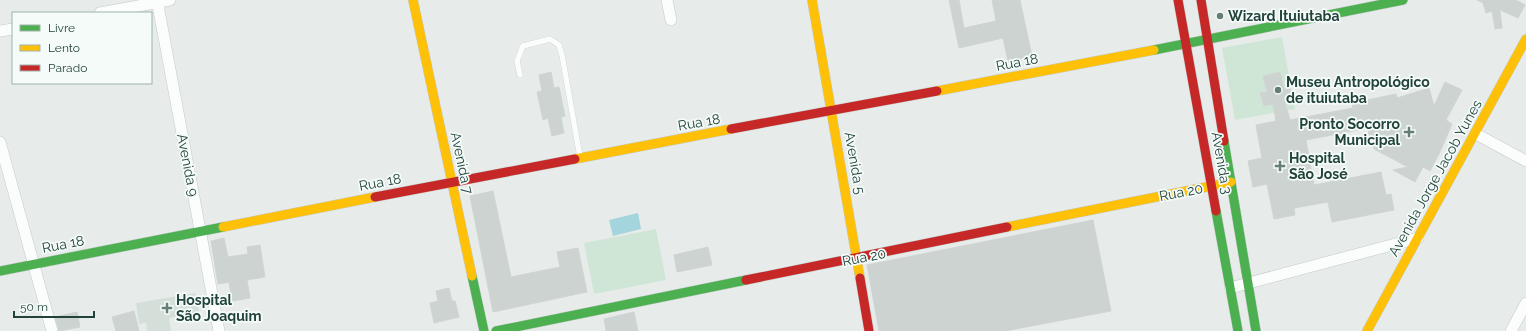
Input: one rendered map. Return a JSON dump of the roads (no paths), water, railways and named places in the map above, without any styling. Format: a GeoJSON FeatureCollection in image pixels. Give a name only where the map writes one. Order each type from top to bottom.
{"type":"FeatureCollection","features":[{"type":"Feature","properties":{"kind":"street"},"geometry":{"type":"LineString","coordinates":[[105,12],[170,0]]}},
{"type":"Feature","properties":{"kind":"street","name":"Avenida 7"},"geometry":{"type":"LineString","coordinates":[[413,0],[484,331]]}},
{"type":"Feature","properties":{"kind":"street"},"geometry":{"type":"LineString","coordinates":[[667,0],[671,20]]}},
{"type":"Feature","properties":{"kind":"street","name":"Avenida 5"},"geometry":{"type":"LineString","coordinates":[[812,0],[869,331]]}},
{"type":"Feature","properties":{"kind":"street","name":"Avenida 3"},"geometry":{"type":"LineString","coordinates":[[1178,0],[1238,331]]}},
{"type":"Feature","properties":{"kind":"street","name":"Avenida 3"},"geometry":{"type":"LineString","coordinates":[[1200,0],[1256,331]]}},
{"type":"Feature","properties":{"kind":"street","name":"Rua 18"},"geometry":{"type":"LineString","coordinates":[[0,271],[451,182],[832,112],[1207,40],[1403,0]]}},
{"type":"Feature","properties":{"kind":"street","name":"Avenida 9"},"geometry":{"type":"LineString","coordinates":[[158,1],[219,331]]}},
{"type":"Feature","properties":{"kind":"street"},"geometry":{"type":"LineString","coordinates":[[0,31],[12,29]]}},
{"type":"Feature","properties":{"kind":"street","name":"Avenida Jorge Jacob Yunes"},"geometry":{"type":"LineString","coordinates":[[1367,331],[1476,134],[1526,39]]}},
{"type":"Feature","properties":{"kind":"street"},"geometry":{"type":"LineString","coordinates":[[1476,134],[1526,161]]}},
{"type":"Feature","properties":{"kind":"street"},"geometry":{"type":"LineString","coordinates":[[0,142],[52,331]]}},
{"type":"Feature","properties":{"kind":"street","name":"Rua 20"},"geometry":{"type":"LineString","coordinates":[[496,331],[1231,182]]}},
{"type":"Feature","properties":{"kind":"street"},"geometry":{"type":"LineString","coordinates":[[1230,288],[1418,238]]}},
{"type":"Feature","properties":{"kind":"street"},"geometry":{"type":"LineString","coordinates":[[1511,331],[1526,303]]}},
{"type":"Feature","properties":{"kind":"lane"},"geometry":{"type":"LineString","coordinates":[[520,75],[517,61],[523,46],[550,39],[559,45],[580,158]]}},
{"type":"Feature","properties":{"kind":"water"},"geometry":{"type":"Polygon","coordinates":[[[638,213],[641,229],[613,236],[609,220],[638,213]]]}},
{"type":"Feature","properties":{"kind":"place","name":"Wizard Ituiutaba"},"geometry":{"type":"Point","coordinates":[1220,16]}},
{"type":"Feature","properties":{"kind":"place","name":"Museu Antropológico de ituiutaba"},"geometry":{"type":"Point","coordinates":[1278,90]}},
{"type":"Feature","properties":{"kind":"place","name":"Pronto Socorro Municipal"},"geometry":{"type":"Point","coordinates":[1409,132]}},
{"type":"Feature","properties":{"kind":"place","name":"Hospital São José"},"geometry":{"type":"Point","coordinates":[1280,166]}},
{"type":"Feature","properties":{"kind":"place","name":"Hospital São Joaquim"},"geometry":{"type":"Point","coordinates":[167,308]}}]}
